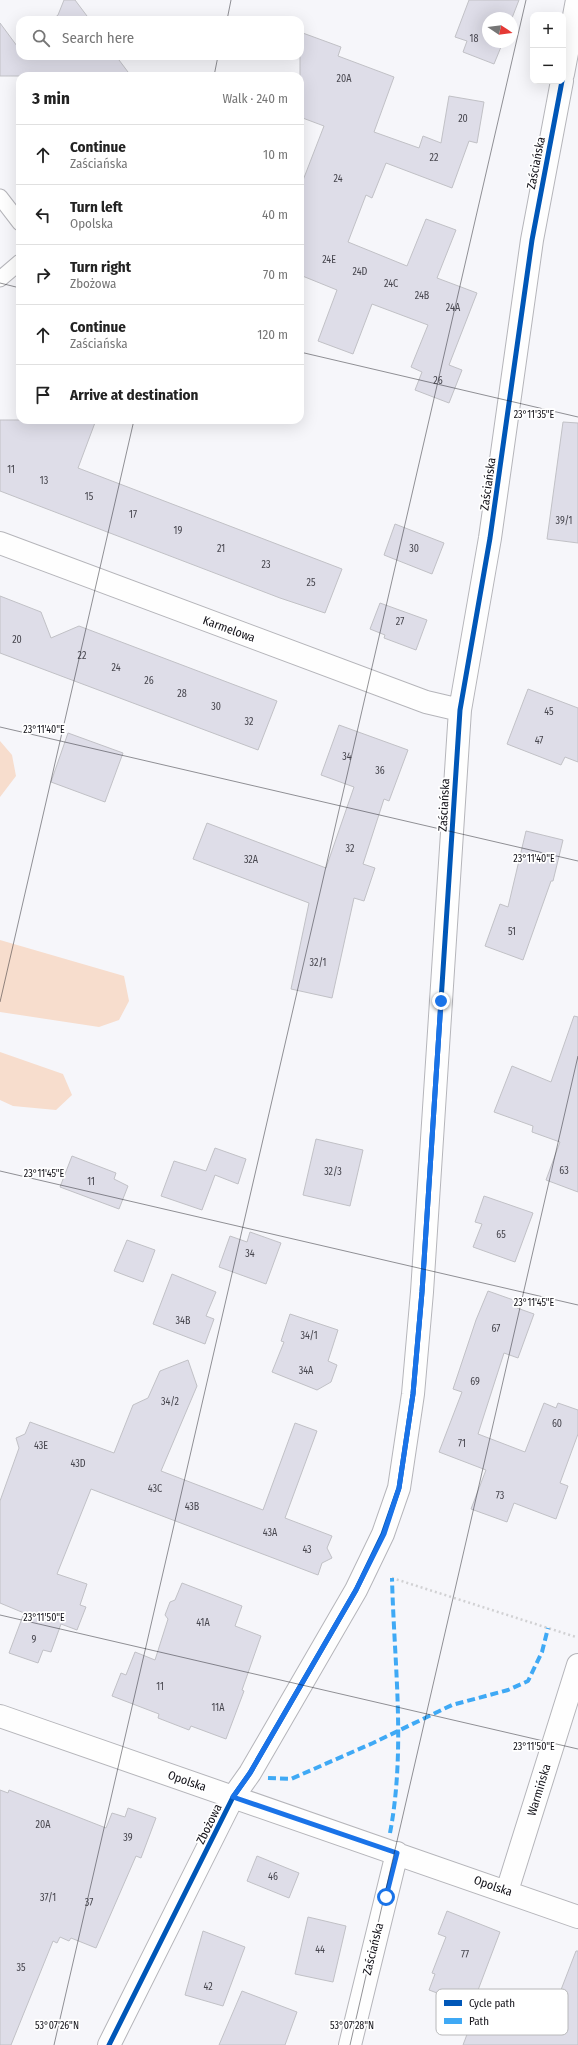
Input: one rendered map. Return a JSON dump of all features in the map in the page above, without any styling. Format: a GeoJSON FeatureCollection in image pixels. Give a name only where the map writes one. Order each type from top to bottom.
{"type":"FeatureCollection","features":[{"type":"Feature","properties":{"kind":"street"},"geometry":{"type":"LineString","coordinates":[[566,58],[577,0]]}},
{"type":"Feature","properties":{"kind":"street","name":"Zaściańska"},"geometry":{"type":"LineString","coordinates":[[384,1534],[399,1488],[413,1394],[430,1194],[460,710],[490,538],[532,240],[561,84]]}},
{"type":"Feature","properties":{"kind":"street","name":"Karmelowa"},"geometry":{"type":"LineString","coordinates":[[0,543],[426,702],[460,710]]}},
{"type":"Feature","properties":{"kind":"street","name":"Zbożowa"},"geometry":{"type":"LineString","coordinates":[[109,2045],[233,1797],[254,1766],[356,1590],[384,1534]]}},
{"type":"Feature","properties":{"kind":"street","name":"Warmińska"},"geometry":{"type":"LineString","coordinates":[[507,1891],[578,1665]]}},
{"type":"Feature","properties":{"kind":"street","name":"Opolska"},"geometry":{"type":"LineString","coordinates":[[0,1716],[507,1891],[578,1917]]}},
{"type":"Feature","properties":{"kind":"street","name":"Zaściańska"},"geometry":{"type":"LineString","coordinates":[[350,2045],[397,1853]]}},
{"type":"Feature","properties":{"kind":"lane"},"geometry":{"type":"LineString","coordinates":[[0,197],[16,217]]}},
{"type":"Feature","properties":{"kind":"lane"},"geometry":{"type":"LineString","coordinates":[[0,280],[16,266]]}},
{"type":"Feature","properties":{"kind":"path"},"geometry":{"type":"LineString","coordinates":[[387,1576],[578,1638]]}},
{"type":"Feature","properties":{"kind":"shaded area"},"geometry":{"type":"Polygon","coordinates":[[[0,741],[12,755],[16,776],[0,797],[0,741]]]}},
{"type":"Feature","properties":{"kind":"shaded area"},"geometry":{"type":"Polygon","coordinates":[[[0,940],[124,976],[129,1001],[119,1020],[99,1027],[0,1012],[0,940]]]}},
{"type":"Feature","properties":{"kind":"shaded area"},"geometry":{"type":"Polygon","coordinates":[[[0,1052],[63,1074],[72,1095],[56,1110],[13,1106],[0,1100],[0,1052]]]}},
{"type":"Feature","properties":{"kind":"building"},"geometry":{"type":"Polygon","coordinates":[[[64,0],[75,0],[87,16],[57,16],[64,0]]]}},
{"type":"Feature","properties":{"kind":"building"},"geometry":{"type":"Polygon","coordinates":[[[469,0],[519,0],[514,12],[482,12],[482,48],[501,48],[494,64],[463,52],[467,41],[455,37],[469,0]]]}},
{"type":"Feature","properties":{"kind":"building"},"geometry":{"type":"Polygon","coordinates":[[[0,23],[16,45],[16,60],[119,60],[128,72],[16,72],[16,76],[0,76],[0,23]]]}},
{"type":"Feature","properties":{"kind":"building"},"geometry":{"type":"Polygon","coordinates":[[[304,33],[341,47],[338,56],[394,77],[374,132],[419,148],[423,136],[441,143],[449,96],[484,102],[477,143],[469,141],[452,188],[386,163],[372,198],[366,195],[348,242],[407,266],[426,219],[456,230],[437,278],[477,293],[449,365],[462,370],[449,403],[415,390],[422,372],[411,367],[428,325],[372,304],[353,354],[318,341],[337,290],[304,277],[304,178],[324,126],[304,118],[304,72],[300,72],[300,60],[304,60],[304,33]]]}},
{"type":"Feature","properties":{"kind":"building"},"geometry":{"type":"Polygon","coordinates":[[[0,420],[16,420],[16,424],[94,424],[78,468],[342,569],[325,613],[280,598],[0,491],[0,420]]]}},
{"type":"Feature","properties":{"kind":"building"},"geometry":{"type":"Polygon","coordinates":[[[563,422],[578,423],[578,543],[547,539],[563,422]]]}},
{"type":"Feature","properties":{"kind":"building"},"geometry":{"type":"Polygon","coordinates":[[[395,524],[444,543],[432,574],[384,555],[395,524]]]}},
{"type":"Feature","properties":{"kind":"building"},"geometry":{"type":"Polygon","coordinates":[[[0,596],[41,612],[51,638],[79,626],[277,701],[258,750],[0,653],[0,596]]]}},
{"type":"Feature","properties":{"kind":"building"},"geometry":{"type":"Polygon","coordinates":[[[380,603],[427,620],[416,650],[384,638],[385,635],[370,629],[380,603]]]}},
{"type":"Feature","properties":{"kind":"building"},"geometry":{"type":"Polygon","coordinates":[[[528,689],[578,708],[578,762],[565,757],[561,765],[507,744],[528,689]]]}},
{"type":"Feature","properties":{"kind":"building"},"geometry":{"type":"Polygon","coordinates":[[[339,725],[408,750],[389,801],[384,799],[363,864],[375,868],[364,901],[354,898],[332,998],[291,989],[309,903],[193,859],[207,823],[326,868],[354,787],[321,775],[339,725]]]}},
{"type":"Feature","properties":{"kind":"building"},"geometry":{"type":"Polygon","coordinates":[[[68,733],[123,753],[105,802],[51,782],[68,733]]]}},
{"type":"Feature","properties":{"kind":"building"},"geometry":{"type":"Polygon","coordinates":[[[526,831],[563,840],[553,881],[551,881],[523,960],[485,946],[500,904],[508,907],[526,831]]]}},
{"type":"Feature","properties":{"kind":"building"},"geometry":{"type":"Polygon","coordinates":[[[574,1016],[578,1017],[578,1192],[546,1180],[560,1142],[532,1132],[533,1126],[494,1112],[512,1066],[551,1082],[574,1016]]]}},
{"type":"Feature","properties":{"kind":"building"},"geometry":{"type":"Polygon","coordinates":[[[316,1139],[363,1150],[350,1206],[303,1195],[316,1139]]]}},
{"type":"Feature","properties":{"kind":"building"},"geometry":{"type":"Polygon","coordinates":[[[215,1148],[246,1159],[238,1184],[215,1175],[202,1210],[161,1196],[174,1161],[206,1171],[215,1148]]]}},
{"type":"Feature","properties":{"kind":"building"},"geometry":{"type":"Polygon","coordinates":[[[72,1156],[116,1173],[114,1179],[128,1186],[119,1209],[60,1187],[72,1156]]]}},
{"type":"Feature","properties":{"kind":"building"},"geometry":{"type":"Polygon","coordinates":[[[484,1196],[533,1213],[515,1262],[473,1247],[482,1224],[475,1222],[484,1196]]]}},
{"type":"Feature","properties":{"kind":"building"},"geometry":{"type":"Polygon","coordinates":[[[250,1232],[281,1243],[266,1284],[219,1267],[230,1236],[247,1242],[250,1232]]]}},
{"type":"Feature","properties":{"kind":"building"},"geometry":{"type":"Polygon","coordinates":[[[127,1240],[155,1250],[143,1282],[114,1271],[127,1240]]]}},
{"type":"Feature","properties":{"kind":"building"},"geometry":{"type":"Polygon","coordinates":[[[172,1274],[216,1292],[206,1316],[214,1319],[205,1344],[153,1324],[172,1274]]]}},
{"type":"Feature","properties":{"kind":"building"},"geometry":{"type":"Polygon","coordinates":[[[488,1291],[519,1302],[517,1308],[534,1314],[518,1358],[504,1353],[478,1434],[525,1452],[544,1403],[556,1408],[558,1403],[578,1410],[578,1434],[560,1483],[568,1486],[556,1519],[514,1503],[507,1522],[471,1509],[486,1470],[439,1452],[462,1392],[453,1389],[476,1320],[488,1291]]]}},
{"type":"Feature","properties":{"kind":"building"},"geometry":{"type":"Polygon","coordinates":[[[290,1314],[338,1330],[328,1361],[337,1365],[331,1382],[317,1390],[272,1372],[284,1342],[281,1341],[290,1314]]]}},
{"type":"Feature","properties":{"kind":"building"},"geometry":{"type":"Polygon","coordinates":[[[188,1360],[197,1386],[161,1471],[263,1510],[295,1423],[317,1431],[285,1518],[332,1536],[327,1548],[332,1558],[322,1563],[318,1575],[91,1489],[57,1574],[87,1584],[80,1605],[86,1607],[77,1630],[61,1624],[51,1652],[43,1650],[38,1663],[9,1653],[24,1613],[0,1603],[0,1501],[19,1448],[16,1438],[25,1434],[30,1422],[114,1453],[133,1405],[148,1398],[160,1371],[188,1360]]]}},
{"type":"Feature","properties":{"kind":"building"},"geometry":{"type":"Polygon","coordinates":[[[182,1583],[242,1606],[235,1626],[261,1636],[242,1690],[244,1691],[226,1739],[191,1726],[189,1730],[158,1718],[159,1714],[112,1696],[121,1673],[126,1675],[135,1652],[155,1660],[168,1619],[165,1615],[170,1602],[175,1600],[182,1583]]]}},
{"type":"Feature","properties":{"kind":"building"},"geometry":{"type":"Polygon","coordinates":[[[0,1790],[8,1793],[9,1790],[106,1828],[112,1813],[125,1817],[128,1808],[156,1818],[141,1858],[136,1856],[96,1948],[71,1938],[69,1941],[60,1937],[57,1943],[53,1941],[11,2045],[0,2045],[0,1790]]]}},
{"type":"Feature","properties":{"kind":"building"},"geometry":{"type":"Polygon","coordinates":[[[257,1856],[299,1873],[289,1898],[247,1881],[257,1856]]]}},
{"type":"Feature","properties":{"kind":"building"},"geometry":{"type":"Polygon","coordinates":[[[447,1911],[500,1932],[478,1989],[436,1989],[436,1993],[429,1990],[435,1974],[432,1973],[446,1937],[438,1934],[447,1911]]]}},
{"type":"Feature","properties":{"kind":"building"},"geometry":{"type":"Polygon","coordinates":[[[308,1917],[346,1926],[333,1982],[295,1974],[308,1917]]]}},
{"type":"Feature","properties":{"kind":"building"},"geometry":{"type":"Polygon","coordinates":[[[203,1931],[245,1947],[223,2006],[185,1995],[203,1931]]]}},
{"type":"Feature","properties":{"kind":"building"},"geometry":{"type":"Polygon","coordinates":[[[576,1951],[578,1951],[578,2045],[463,2045],[467,2035],[568,2035],[568,1989],[561,1989],[576,1951]]]}},
{"type":"Feature","properties":{"kind":"building"},"geometry":{"type":"Polygon","coordinates":[[[242,1991],[297,2012],[285,2045],[219,2045],[242,1991]]]}},
{"type":"Feature","properties":{"kind":"marked path"},"geometry":{"type":"LineString","coordinates":[[390,1833],[395,1801],[398,1738],[392,1578]]}},
{"type":"Feature","properties":{"kind":"marked path"},"geometry":{"type":"LineString","coordinates":[[268,1778],[291,1779],[373,1743],[452,1705],[508,1690],[528,1681],[542,1652],[548,1628]]}},
{"type":"Feature","properties":{"kind":"cycle path"},"geometry":{"type":"LineString","coordinates":[[109,2045],[233,1797],[250,1773],[356,1590],[383,1534],[399,1488],[413,1394],[422,1292],[460,710],[490,538],[532,240],[561,84]]}},
{"type":"Feature","properties":{"kind":"route"},"geometry":{"type":"LineString","coordinates":[[386,1897],[397,1853],[233,1797],[250,1773],[369,1566],[384,1534],[399,1488],[405,1456],[413,1394],[422,1292],[430,1194],[441,1001]]}}]}
